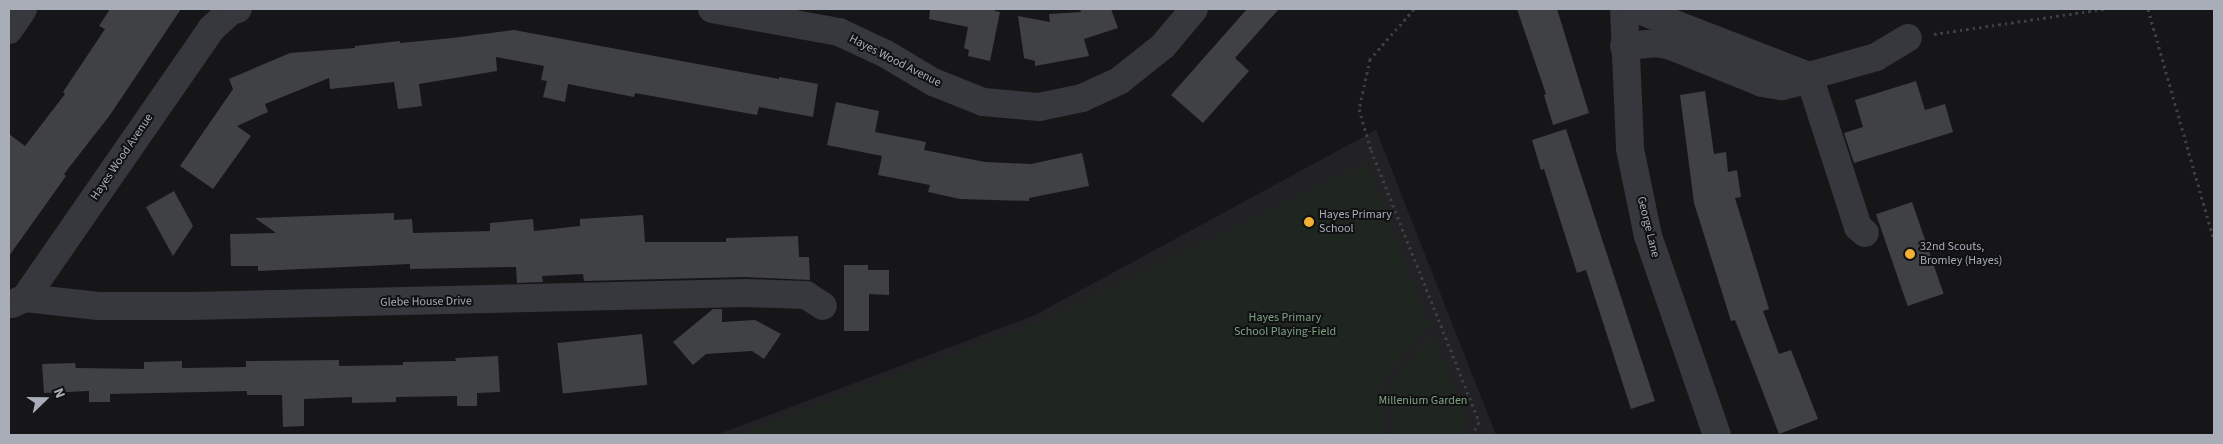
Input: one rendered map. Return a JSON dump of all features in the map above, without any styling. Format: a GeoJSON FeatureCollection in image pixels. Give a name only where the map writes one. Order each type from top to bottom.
{"type":"FeatureCollection","features":[{"type":"Feature","properties":{"kind":"street"},"geometry":{"type":"LineString","coordinates":[[9,30],[23,9]]}},
{"type":"Feature","properties":{"kind":"street","name":"Hayes Wood Avenue"},"geometry":{"type":"LineString","coordinates":[[17,302],[211,29],[231,11],[238,9]]}},
{"type":"Feature","properties":{"kind":"street","name":"Hayes Wood Avenue"},"geometry":{"type":"LineString","coordinates":[[712,9],[840,32],[886,54],[933,82],[983,102],[1039,107],[1082,98],[1119,81],[1163,46],[1194,9]]}},
{"type":"Feature","properties":{"kind":"street","name":"George Lane"},"geometry":{"type":"LineString","coordinates":[[1624,9],[1624,46],[1630,149],[1648,236],[1717,435]]}},
{"type":"Feature","properties":{"kind":"street"},"geometry":{"type":"LineString","coordinates":[[1636,9],[1809,76]]}},
{"type":"Feature","properties":{"kind":"street"},"geometry":{"type":"LineString","coordinates":[[1624,46],[1656,43],[1671,46],[1762,83],[1782,86],[1799,82],[1809,76],[1876,57],[1908,38]]}},
{"type":"Feature","properties":{"kind":"street"},"geometry":{"type":"LineString","coordinates":[[1809,76],[1858,228],[1865,233]]}},
{"type":"Feature","properties":{"kind":"street","name":"Glebe House Drive"},"geometry":{"type":"LineString","coordinates":[[17,302],[98,306],[190,306],[744,293],[806,295],[823,306]]}},
{"type":"Feature","properties":{"kind":"path"},"geometry":{"type":"LineString","coordinates":[[1414,9],[1370,59],[1359,109],[1372,150],[1479,422],[1472,435]]}},
{"type":"Feature","properties":{"kind":"path"},"geometry":{"type":"LineString","coordinates":[[1908,38],[2104,9]]}},
{"type":"Feature","properties":{"kind":"path"},"geometry":{"type":"LineString","coordinates":[[2148,9],[2214,241]]}},
{"type":"Feature","properties":{"kind":"shaded area","name":"Hayes Primary School Playing-Field"},"geometry":{"type":"Polygon","coordinates":[[[1376,130],[1496,435],[716,435],[1035,315],[1376,130]]]}},
{"type":"Feature","properties":{"kind":"green space","name":"Hayes Primary School Playing-Field"},"geometry":{"type":"Polygon","coordinates":[[[1366,163],[1429,324],[1382,380],[1383,435],[738,435],[1042,322],[1366,163]]]}},
{"type":"Feature","properties":{"kind":"green space","name":"Millenium Garden"},"geometry":{"type":"Polygon","coordinates":[[[1432,334],[1467,423],[1460,435],[1391,435],[1390,385],[1432,334]]]}},
{"type":"Feature","properties":{"kind":"building"},"geometry":{"type":"Polygon","coordinates":[[[110,9],[181,9],[110,115],[64,174],[66,176],[9,256],[9,134],[25,146],[65,94],[63,92],[105,29],[99,26],[110,9]]]}},
{"type":"Feature","properties":{"kind":"building"},"geometry":{"type":"Polygon","coordinates":[[[930,9],[995,9],[995,11],[1000,12],[990,61],[968,56],[969,50],[964,48],[968,27],[929,19],[930,9]]]}},
{"type":"Feature","properties":{"kind":"building"},"geometry":{"type":"Polygon","coordinates":[[[1080,9],[1111,9],[1118,28],[1084,39],[1089,56],[1035,66],[1035,61],[1024,58],[1018,16],[1050,22],[1049,14],[1081,12],[1080,9]]]}},
{"type":"Feature","properties":{"kind":"building"},"geometry":{"type":"Polygon","coordinates":[[[1247,9],[1279,9],[1235,58],[1249,71],[1203,123],[1171,95],[1247,9]]]}},
{"type":"Feature","properties":{"kind":"building"},"geometry":{"type":"Polygon","coordinates":[[[1517,9],[1557,9],[1589,113],[1553,125],[1544,95],[1546,94],[1517,9]]]}},
{"type":"Feature","properties":{"kind":"building"},"geometry":{"type":"Polygon","coordinates":[[[514,30],[779,79],[779,77],[818,84],[813,117],[759,107],[757,115],[635,93],[634,97],[568,84],[565,102],[543,97],[547,81],[541,80],[544,66],[496,57],[497,71],[419,84],[422,106],[398,109],[394,82],[330,89],[329,78],[265,104],[268,112],[237,126],[251,136],[213,189],[180,166],[233,89],[229,79],[290,53],[355,48],[355,46],[452,38],[514,30]]]}},
{"type":"Feature","properties":{"kind":"building"},"geometry":{"type":"Polygon","coordinates":[[[1916,81],[1925,110],[1945,104],[1953,132],[1854,163],[1844,133],[1863,127],[1855,100],[1916,81]]]}},
{"type":"Feature","properties":{"kind":"building"},"geometry":{"type":"Polygon","coordinates":[[[1705,91],[1714,154],[1726,152],[1728,172],[1737,170],[1741,197],[1735,198],[1769,309],[1763,311],[1779,354],[1791,350],[1818,419],[1779,434],[1735,320],[1731,321],[1694,203],[1680,95],[1705,91]]]}},
{"type":"Feature","properties":{"kind":"building"},"geometry":{"type":"Polygon","coordinates":[[[836,102],[879,111],[875,132],[926,142],[924,150],[985,162],[1031,164],[1082,153],[1089,186],[1029,198],[1029,201],[960,199],[928,192],[930,185],[878,175],[882,156],[827,145],[836,102]]]}},
{"type":"Feature","properties":{"kind":"building"},"geometry":{"type":"Polygon","coordinates":[[[1566,129],[1655,401],[1631,409],[1586,270],[1577,273],[1544,169],[1541,170],[1532,140],[1566,129]]]}},
{"type":"Feature","properties":{"kind":"building"},"geometry":{"type":"Polygon","coordinates":[[[174,191],[193,226],[173,256],[146,207],[174,191]]]}},
{"type":"Feature","properties":{"kind":"building","name":"32nd Scouts, Bromley (Hayes)"},"geometry":{"type":"Polygon","coordinates":[[[1912,202],[1944,294],[1908,306],[1876,214],[1912,202]]]}},
{"type":"Feature","properties":{"kind":"building"},"geometry":{"type":"Polygon","coordinates":[[[394,213],[394,220],[412,219],[413,233],[490,231],[490,223],[533,219],[534,231],[580,226],[580,219],[643,215],[645,242],[726,242],[726,238],[798,236],[799,257],[809,257],[810,280],[744,277],[584,281],[583,274],[542,276],[543,282],[517,283],[516,267],[410,269],[410,264],[258,271],[258,266],[231,266],[230,234],[276,233],[255,218],[394,213]]]}},
{"type":"Feature","properties":{"kind":"building"},"geometry":{"type":"Polygon","coordinates":[[[844,265],[868,265],[868,270],[889,270],[889,295],[869,294],[869,331],[844,331],[844,265]]]}},
{"type":"Feature","properties":{"kind":"building"},"geometry":{"type":"Polygon","coordinates":[[[713,309],[722,309],[722,322],[755,320],[781,334],[764,359],[752,351],[706,354],[693,365],[673,342],[713,309]]]}},
{"type":"Feature","properties":{"kind":"building"},"geometry":{"type":"Polygon","coordinates":[[[642,334],[647,385],[563,394],[557,343],[642,334]]]}},
{"type":"Feature","properties":{"kind":"building"},"geometry":{"type":"Polygon","coordinates":[[[498,356],[500,392],[477,393],[477,406],[457,406],[457,396],[396,397],[396,402],[352,403],[352,397],[304,399],[304,426],[283,427],[282,395],[247,395],[247,391],[110,394],[110,402],[89,402],[89,391],[44,393],[42,364],[75,363],[76,368],[144,369],[144,362],[182,361],[182,368],[246,367],[246,361],[339,360],[339,366],[403,365],[403,362],[456,361],[455,358],[498,356]]]}},
{"type":"Feature","properties":{"kind":"place","name":"Hayes Primary School"},"geometry":{"type":"Point","coordinates":[1309,222]}},
{"type":"Feature","properties":{"kind":"place","name":"32nd Scouts, Bromley (Hayes)"},"geometry":{"type":"Point","coordinates":[1910,254]}}]}
